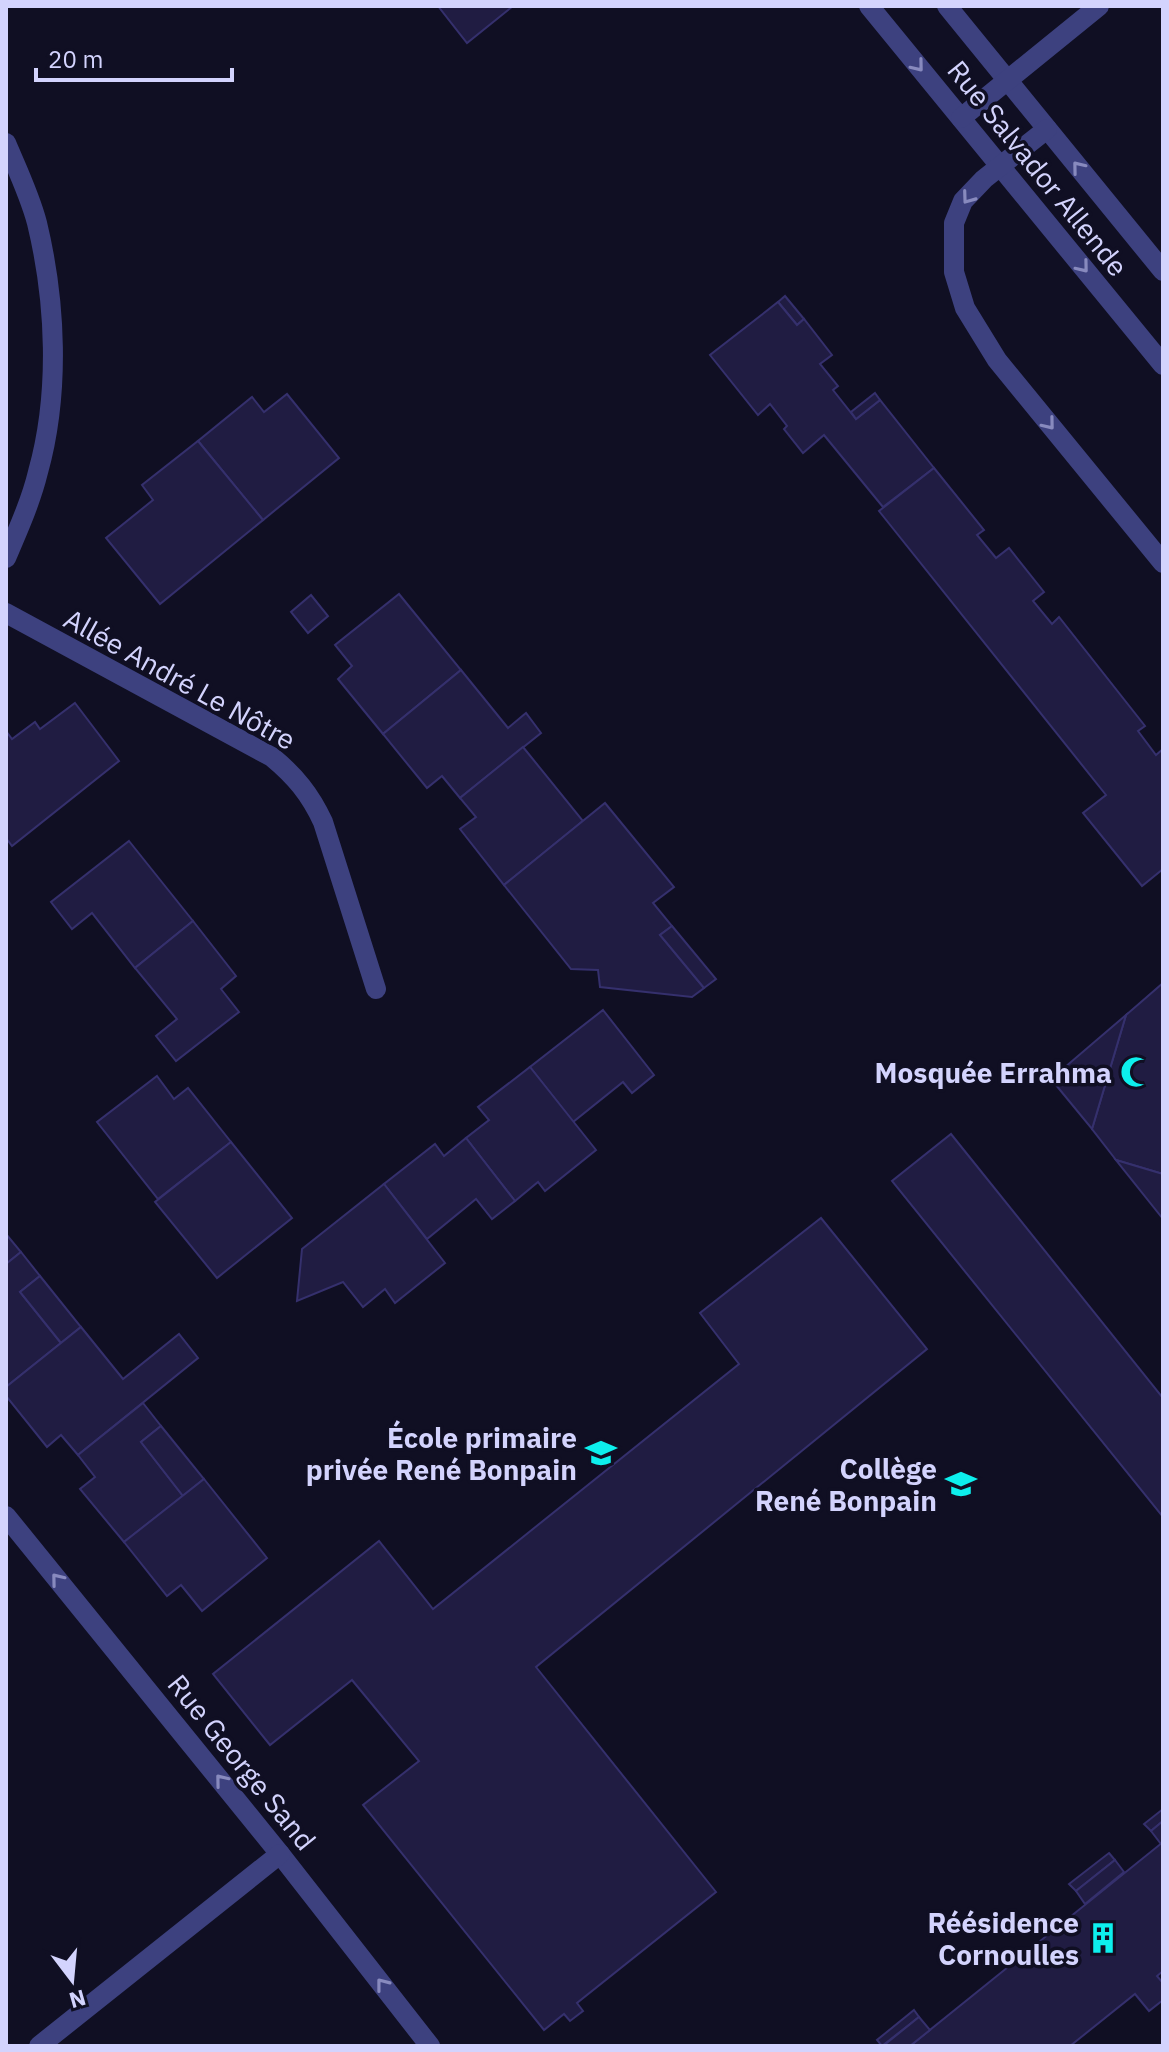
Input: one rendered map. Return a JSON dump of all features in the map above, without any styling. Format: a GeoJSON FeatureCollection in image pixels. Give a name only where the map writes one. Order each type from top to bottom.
{"type":"FeatureCollection","features":[{"type":"Feature","properties":{"kind":"street","name":"Rue Salvador Allende"},"geometry":{"type":"LineString","coordinates":[[869,6],[1163,365]]}},
{"type":"Feature","properties":{"kind":"street","name":"Rue Salvador Allende"},"geometry":{"type":"LineString","coordinates":[[947,6],[1163,271]]}},
{"type":"Feature","properties":{"kind":"street"},"geometry":{"type":"LineString","coordinates":[[961,118],[1099,6]]}},
{"type":"Feature","properties":{"kind":"street"},"geometry":{"type":"LineString","coordinates":[[1047,129],[1000,166],[963,201],[954,223],[954,272],[965,308],[997,360],[1163,563]]}},
{"type":"Feature","properties":{"kind":"street"},"geometry":{"type":"LineString","coordinates":[[6,143],[36,221],[47,272],[52,361],[48,414],[38,472],[6,558]]}},
{"type":"Feature","properties":{"kind":"street","name":"Allée André Le Nôtre"},"geometry":{"type":"LineString","coordinates":[[6,613],[272,757],[295,776],[312,798],[323,822],[376,989]]}},
{"type":"Feature","properties":{"kind":"street","name":"Rue George Sand"},"geometry":{"type":"LineString","coordinates":[[6,1516],[280,1854],[430,2046]]}},
{"type":"Feature","properties":{"kind":"street"},"geometry":{"type":"LineString","coordinates":[[39,2046],[280,1854]]}},
{"type":"Feature","properties":{"kind":"building"},"geometry":{"type":"Polygon","coordinates":[[[438,6],[513,6],[467,43],[438,6]]]}},
{"type":"Feature","properties":{"kind":"building"},"geometry":{"type":"Polygon","coordinates":[[[785,296],[804,319],[797,325],[778,302],[785,296]]]}},
{"type":"Feature","properties":{"kind":"building"},"geometry":{"type":"Polygon","coordinates":[[[778,302],[797,325],[804,319],[832,355],[820,364],[838,386],[833,390],[856,419],[880,400],[934,468],[883,507],[824,435],[803,453],[770,404],[758,415],[710,355],[778,302]]]}},
{"type":"Feature","properties":{"kind":"building"},"geometry":{"type":"Polygon","coordinates":[[[875,393],[880,400],[856,419],[851,412],[875,393]]]}},
{"type":"Feature","properties":{"kind":"building"},"geometry":{"type":"Polygon","coordinates":[[[287,394],[339,458],[263,520],[198,441],[252,397],[264,412],[287,394]]]}},
{"type":"Feature","properties":{"kind":"building"},"geometry":{"type":"Polygon","coordinates":[[[198,441],[263,520],[160,604],[106,538],[153,500],[142,485],[198,441]]]}},
{"type":"Feature","properties":{"kind":"building"},"geometry":{"type":"Polygon","coordinates":[[[934,468],[984,530],[977,535],[996,558],[1009,548],[1044,592],[1033,601],[1052,624],[1059,617],[1145,726],[1138,731],[1156,755],[1163,749],[1163,869],[1142,886],[1083,813],[1106,795],[879,511],[934,468]]]}},
{"type":"Feature","properties":{"kind":"building"},"geometry":{"type":"Polygon","coordinates":[[[399,594],[461,670],[383,734],[338,679],[352,666],[335,645],[399,594]]]}},
{"type":"Feature","properties":{"kind":"building"},"geometry":{"type":"Polygon","coordinates":[[[311,595],[328,616],[308,633],[291,612],[311,595]]]}},
{"type":"Feature","properties":{"kind":"building"},"geometry":{"type":"Polygon","coordinates":[[[461,670],[508,728],[526,713],[541,733],[460,798],[442,776],[427,788],[383,734],[461,670]]]}},
{"type":"Feature","properties":{"kind":"building"},"geometry":{"type":"Polygon","coordinates":[[[75,703],[119,761],[12,846],[6,838],[6,731],[12,739],[35,722],[40,729],[75,703]]]}},
{"type":"Feature","properties":{"kind":"building"},"geometry":{"type":"Polygon","coordinates":[[[523,747],[583,821],[504,885],[460,829],[476,817],[460,798],[523,747]]]}},
{"type":"Feature","properties":{"kind":"building"},"geometry":{"type":"Polygon","coordinates":[[[605,803],[674,887],[653,903],[672,926],[660,935],[704,988],[692,997],[600,987],[598,970],[571,969],[504,885],[605,803]]]}},
{"type":"Feature","properties":{"kind":"building"},"geometry":{"type":"Polygon","coordinates":[[[129,841],[193,921],[135,968],[92,913],[72,929],[51,902],[129,841]]]}},
{"type":"Feature","properties":{"kind":"building"},"geometry":{"type":"Polygon","coordinates":[[[193,921],[236,976],[221,989],[239,1012],[176,1061],[156,1036],[177,1019],[135,968],[193,921]]]}},
{"type":"Feature","properties":{"kind":"building"},"geometry":{"type":"Polygon","coordinates":[[[672,926],[716,979],[704,988],[660,935],[672,926]]]}},
{"type":"Feature","properties":{"kind":"building","name":"Mosquée Errahma"},"geometry":{"type":"Polygon","coordinates":[[[1163,983],[1163,1174],[1116,1160],[1092,1129],[1126,1015],[1163,983]]]}},
{"type":"Feature","properties":{"kind":"building"},"geometry":{"type":"Polygon","coordinates":[[[603,1010],[654,1075],[632,1093],[623,1082],[573,1122],[530,1067],[603,1010]]]}},
{"type":"Feature","properties":{"kind":"building"},"geometry":{"type":"Polygon","coordinates":[[[1126,1015],[1092,1129],[1051,1079],[1126,1015]]]}},
{"type":"Feature","properties":{"kind":"building"},"geometry":{"type":"Polygon","coordinates":[[[530,1067],[596,1150],[545,1191],[538,1182],[515,1201],[466,1138],[489,1120],[478,1107],[530,1067]]]}},
{"type":"Feature","properties":{"kind":"building"},"geometry":{"type":"Polygon","coordinates":[[[157,1076],[174,1099],[188,1088],[231,1142],[158,1199],[97,1122],[157,1076]]]}},
{"type":"Feature","properties":{"kind":"building"},"geometry":{"type":"Polygon","coordinates":[[[951,1134],[1163,1398],[1163,1517],[892,1181],[951,1134]]]}},
{"type":"Feature","properties":{"kind":"building"},"geometry":{"type":"Polygon","coordinates":[[[466,1138],[515,1201],[492,1219],[476,1199],[427,1239],[384,1184],[435,1144],[444,1156],[466,1138]]]}},
{"type":"Feature","properties":{"kind":"building"},"geometry":{"type":"Polygon","coordinates":[[[231,1142],[292,1218],[217,1278],[155,1202],[231,1142]]]}},
{"type":"Feature","properties":{"kind":"building"},"geometry":{"type":"Polygon","coordinates":[[[1116,1160],[1163,1174],[1163,1219],[1116,1160]]]}},
{"type":"Feature","properties":{"kind":"building"},"geometry":{"type":"Polygon","coordinates":[[[384,1184],[445,1263],[395,1303],[385,1289],[363,1307],[343,1282],[297,1301],[302,1249],[384,1184]]]}},
{"type":"Feature","properties":{"kind":"building"},"geometry":{"type":"Polygon","coordinates":[[[821,1218],[927,1349],[536,1667],[716,1892],[577,2003],[583,2011],[570,2021],[564,2014],[544,2030],[363,1805],[419,1761],[352,1680],[270,1745],[213,1674],[379,1541],[433,1609],[739,1364],[700,1313],[821,1218]]]}},
{"type":"Feature","properties":{"kind":"building"},"geometry":{"type":"Polygon","coordinates":[[[6,1234],[21,1252],[6,1264],[6,1234]]]}},
{"type":"Feature","properties":{"kind":"building"},"geometry":{"type":"Polygon","coordinates":[[[21,1252],[40,1276],[20,1292],[61,1343],[6,1387],[6,1264],[21,1252]]]}},
{"type":"Feature","properties":{"kind":"building"},"geometry":{"type":"Polygon","coordinates":[[[40,1276],[81,1327],[61,1343],[20,1292],[40,1276]]]}},
{"type":"Feature","properties":{"kind":"building"},"geometry":{"type":"Polygon","coordinates":[[[81,1327],[123,1379],[179,1334],[198,1358],[78,1455],[61,1435],[47,1447],[6,1396],[6,1387],[81,1327]]]}},
{"type":"Feature","properties":{"kind":"building"},"geometry":{"type":"Polygon","coordinates":[[[143,1403],[161,1426],[141,1442],[183,1496],[124,1542],[80,1489],[95,1477],[78,1455],[143,1403]]]}},
{"type":"Feature","properties":{"kind":"building"},"geometry":{"type":"Polygon","coordinates":[[[161,1426],[204,1479],[183,1496],[141,1442],[161,1426]]]}},
{"type":"Feature","properties":{"kind":"building"},"geometry":{"type":"Polygon","coordinates":[[[204,1479],[267,1558],[202,1611],[181,1585],[167,1596],[124,1542],[204,1479]]]}},
{"type":"Feature","properties":{"kind":"building"},"geometry":{"type":"Polygon","coordinates":[[[1163,1809],[1163,1821],[1151,1831],[1144,1824],[1163,1809]]]}},
{"type":"Feature","properties":{"kind":"building"},"geometry":{"type":"Polygon","coordinates":[[[1163,1821],[1163,1842],[1161,1844],[1151,1831],[1163,1821]]]}},
{"type":"Feature","properties":{"kind":"building","name":"Réésidence Cornoulles"},"geometry":{"type":"Polygon","coordinates":[[[1163,1842],[1163,1971],[1157,1976],[1163,1983],[1163,2000],[1149,2011],[1135,1994],[1070,2046],[910,2046],[1163,1842]]]}},
{"type":"Feature","properties":{"kind":"building"},"geometry":{"type":"Polygon","coordinates":[[[1109,1853],[1115,1860],[1076,1891],[1069,1884],[1109,1853]]]}},
{"type":"Feature","properties":{"kind":"building"},"geometry":{"type":"Polygon","coordinates":[[[1115,1860],[1124,1872],[1085,1904],[1076,1891],[1115,1860]]]}},
{"type":"Feature","properties":{"kind":"building"},"geometry":{"type":"Polygon","coordinates":[[[914,2010],[919,2017],[882,2046],[877,2040],[914,2010]]]}},
{"type":"Feature","properties":{"kind":"building"},"geometry":{"type":"Polygon","coordinates":[[[919,2017],[930,2030],[910,2046],[883,2046],[919,2017]]]}},
{"type":"Feature","properties":{"kind":"place","name":"Mosquée Errahma"},"geometry":{"type":"Point","coordinates":[1136,1072]}},
{"type":"Feature","properties":{"kind":"place","name":"École primaire privée René Bonpain"},"geometry":{"type":"Point","coordinates":[601,1453]}},
{"type":"Feature","properties":{"kind":"place","name":"Collège René Bonpain"},"geometry":{"type":"Point","coordinates":[961,1484]}},
{"type":"Feature","properties":{"kind":"place","name":"Réésidence Cornoulles"},"geometry":{"type":"Point","coordinates":[1103,1938]}}]}
